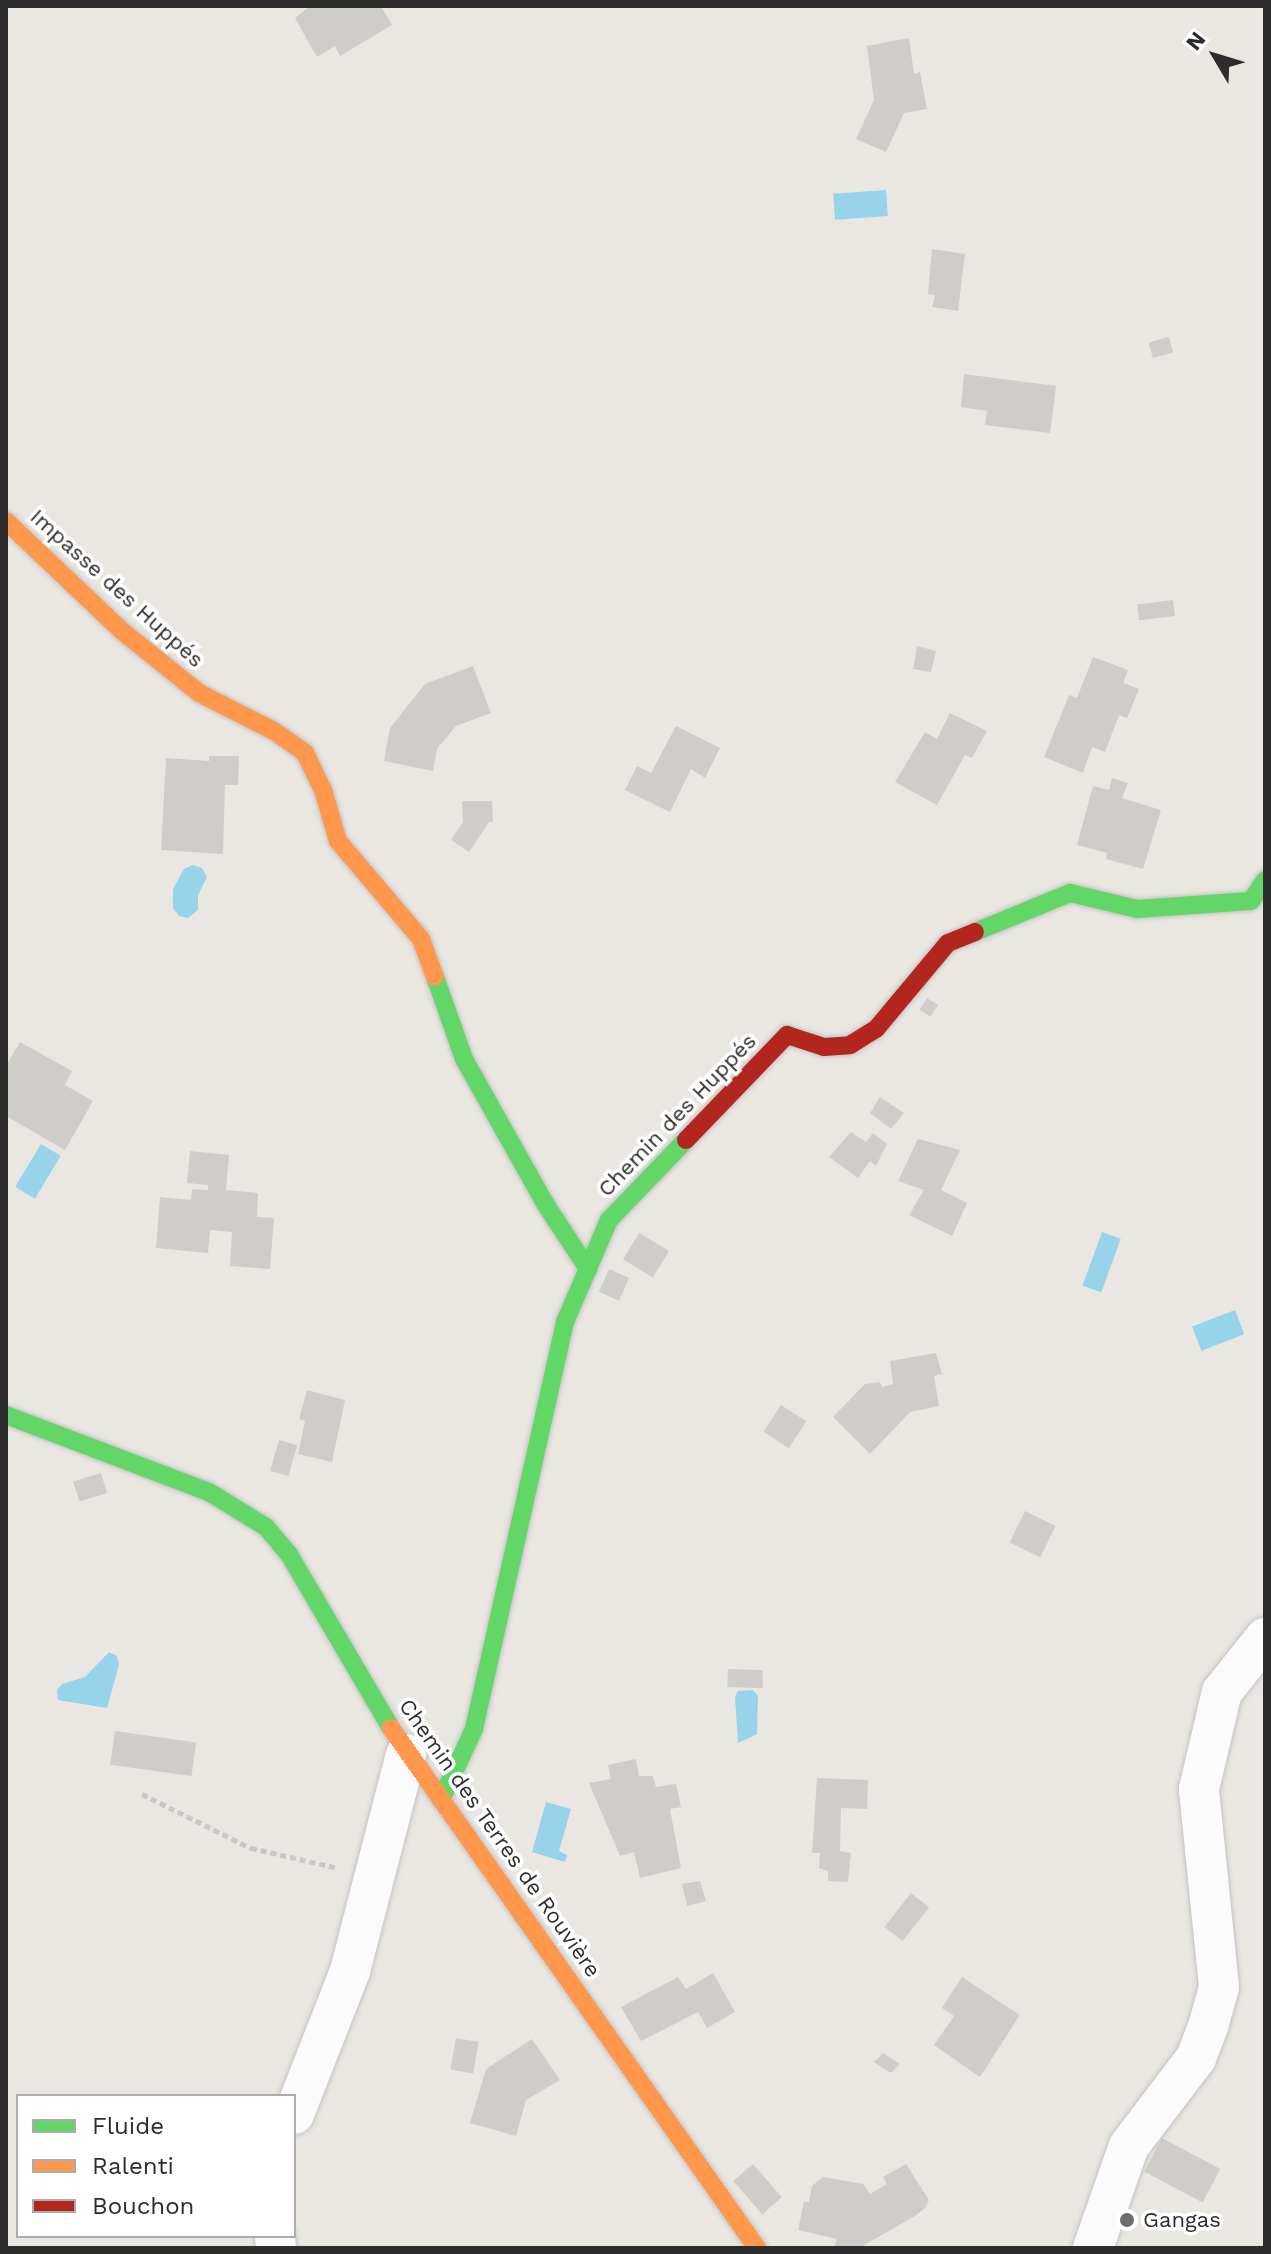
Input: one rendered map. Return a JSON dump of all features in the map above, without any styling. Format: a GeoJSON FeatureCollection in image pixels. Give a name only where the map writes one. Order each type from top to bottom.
{"type":"FeatureCollection","features":[{"type":"Feature","properties":{"kind":"street","name":"Impasse des Huppés"},"geometry":{"type":"LineString","coordinates":[[6,521],[122,631],[199,693],[274,731],[305,753],[323,790],[338,841],[421,939],[464,1059],[546,1205],[588,1269]]}},
{"type":"Feature","properties":{"kind":"street","name":"Chemin des Huppés"},"geometry":{"type":"LineString","coordinates":[[441,1800],[474,1729],[565,1322],[609,1220],[787,1035],[824,1047],[850,1045],[876,1029],[948,943],[1070,893],[1137,909],[1251,901],[1265,880]]}},
{"type":"Feature","properties":{"kind":"street","name":"Chemin des Terres de Rouvière"},"geometry":{"type":"LineString","coordinates":[[6,1415],[209,1492],[266,1527],[290,1556],[406,1754],[528,1918],[757,2248]]}},
{"type":"Feature","properties":{"kind":"street"},"geometry":{"type":"LineString","coordinates":[[1093,2248],[1129,2146],[1196,2058],[1208,2027],[1219,1987],[1199,1789],[1222,1692],[1265,1638]]}},
{"type":"Feature","properties":{"kind":"street"},"geometry":{"type":"LineString","coordinates":[[296,2109],[350,1971],[406,1754]]}},
{"type":"Feature","properties":{"kind":"path"},"geometry":{"type":"LineString","coordinates":[[142,1794],[251,1848],[374,1876]]}},
{"type":"Feature","properties":{"kind":"water"},"geometry":{"type":"Polygon","coordinates":[[[886,190],[888,216],[835,220],[833,194],[886,190]]]}},
{"type":"Feature","properties":{"kind":"water"},"geometry":{"type":"Polygon","coordinates":[[[193,865],[202,868],[207,877],[198,895],[198,910],[188,918],[179,916],[173,908],[173,889],[184,869],[193,865]]]}},
{"type":"Feature","properties":{"kind":"water"},"geometry":{"type":"Polygon","coordinates":[[[41,1144],[61,1156],[35,1199],[15,1187],[41,1144]]]}},
{"type":"Feature","properties":{"kind":"water"},"geometry":{"type":"Polygon","coordinates":[[[1102,1232],[1121,1239],[1101,1292],[1083,1286],[1102,1232]]]}},
{"type":"Feature","properties":{"kind":"water"},"geometry":{"type":"Polygon","coordinates":[[[1235,1310],[1244,1334],[1201,1351],[1192,1326],[1235,1310]]]}},
{"type":"Feature","properties":{"kind":"water"},"geometry":{"type":"Polygon","coordinates":[[[109,1652],[117,1656],[119,1665],[107,1708],[58,1700],[57,1690],[62,1684],[85,1677],[109,1652]]]}},
{"type":"Feature","properties":{"kind":"water"},"geometry":{"type":"Polygon","coordinates":[[[753,1690],[758,1696],[757,1734],[738,1743],[735,1697],[738,1691],[753,1690]]]}},
{"type":"Feature","properties":{"kind":"water"},"geometry":{"type":"Polygon","coordinates":[[[546,1802],[571,1809],[559,1851],[567,1855],[565,1862],[532,1852],[546,1802]]]}},
{"type":"Feature","properties":{"kind":"building"},"geometry":{"type":"Polygon","coordinates":[[[310,6],[381,6],[392,25],[340,56],[335,46],[317,57],[295,18],[310,6]]]}},
{"type":"Feature","properties":{"kind":"building"},"geometry":{"type":"Polygon","coordinates":[[[909,38],[914,74],[920,72],[927,109],[904,113],[886,152],[856,139],[874,100],[867,46],[909,38]]]}},
{"type":"Feature","properties":{"kind":"building"},"geometry":{"type":"Polygon","coordinates":[[[932,249],[965,254],[958,311],[932,307],[935,295],[928,294],[932,249]]]}},
{"type":"Feature","properties":{"kind":"building"},"geometry":{"type":"Polygon","coordinates":[[[1169,337],[1173,352],[1153,358],[1149,342],[1169,337]]]}},
{"type":"Feature","properties":{"kind":"building"},"geometry":{"type":"Polygon","coordinates":[[[964,374],[1056,386],[1050,433],[985,425],[987,411],[961,407],[964,374]]]}},
{"type":"Feature","properties":{"kind":"building"},"geometry":{"type":"Polygon","coordinates":[[[1173,600],[1175,616],[1139,620],[1137,604],[1173,600]]]}},
{"type":"Feature","properties":{"kind":"building"},"geometry":{"type":"Polygon","coordinates":[[[917,646],[936,651],[931,672],[913,669],[917,646]]]}},
{"type":"Feature","properties":{"kind":"building"},"geometry":{"type":"Polygon","coordinates":[[[1093,657],[1128,670],[1123,683],[1139,689],[1127,718],[1119,715],[1105,752],[1092,747],[1083,773],[1044,757],[1069,695],[1077,698],[1093,657]]]}},
{"type":"Feature","properties":{"kind":"building"},"geometry":{"type":"Polygon","coordinates":[[[473,666],[491,713],[456,726],[437,749],[433,771],[384,761],[390,728],[425,684],[473,666]]]}},
{"type":"Feature","properties":{"kind":"building"},"geometry":{"type":"Polygon","coordinates":[[[950,713],[987,731],[972,758],[965,755],[937,805],[895,782],[925,732],[937,739],[950,713]]]}},
{"type":"Feature","properties":{"kind":"building"},"geometry":{"type":"Polygon","coordinates":[[[676,726],[720,748],[705,778],[691,769],[670,812],[625,790],[637,766],[651,773],[676,726]]]}},
{"type":"Feature","properties":{"kind":"building"},"geometry":{"type":"Polygon","coordinates":[[[209,756],[239,756],[238,785],[225,785],[223,854],[161,850],[166,758],[209,761],[209,756]]]}},
{"type":"Feature","properties":{"kind":"building"},"geometry":{"type":"Polygon","coordinates":[[[1112,778],[1128,783],[1122,798],[1161,810],[1143,869],[1106,859],[1107,853],[1077,845],[1093,786],[1109,790],[1112,778]]]}},
{"type":"Feature","properties":{"kind":"building"},"geometry":{"type":"Polygon","coordinates":[[[462,801],[492,801],[493,822],[489,822],[469,852],[451,840],[463,822],[462,801]]]}},
{"type":"Feature","properties":{"kind":"building"},"geometry":{"type":"Polygon","coordinates":[[[927,998],[938,1005],[931,1017],[920,1010],[927,998]]]}},
{"type":"Feature","properties":{"kind":"building"},"geometry":{"type":"Polygon","coordinates":[[[20,1042],[72,1071],[65,1085],[93,1101],[65,1150],[6,1116],[6,1066],[20,1042]]]}},
{"type":"Feature","properties":{"kind":"building"},"geometry":{"type":"Polygon","coordinates":[[[880,1097],[904,1113],[891,1129],[870,1113],[880,1097]]]}},
{"type":"Feature","properties":{"kind":"building"},"geometry":{"type":"Polygon","coordinates":[[[851,1132],[866,1142],[873,1133],[887,1144],[876,1166],[870,1161],[858,1178],[829,1157],[851,1132]]]}},
{"type":"Feature","properties":{"kind":"building"},"geometry":{"type":"Polygon","coordinates":[[[918,1139],[960,1150],[941,1190],[967,1203],[952,1236],[909,1215],[924,1190],[898,1181],[918,1139]]]}},
{"type":"Feature","properties":{"kind":"building"},"geometry":{"type":"Polygon","coordinates":[[[190,1151],[229,1155],[226,1190],[258,1193],[257,1217],[274,1218],[270,1269],[230,1266],[232,1232],[210,1230],[208,1253],[156,1248],[160,1197],[191,1200],[192,1189],[208,1190],[208,1185],[187,1183],[190,1151]]]}},
{"type":"Feature","properties":{"kind":"building"},"geometry":{"type":"Polygon","coordinates":[[[639,1233],[669,1251],[653,1278],[623,1260],[639,1233]]]}},
{"type":"Feature","properties":{"kind":"building"},"geometry":{"type":"Polygon","coordinates":[[[609,1269],[629,1278],[619,1301],[599,1292],[609,1269]]]}},
{"type":"Feature","properties":{"kind":"building"},"geometry":{"type":"Polygon","coordinates":[[[936,1353],[942,1374],[934,1376],[939,1406],[910,1412],[870,1454],[833,1417],[865,1384],[880,1382],[882,1387],[893,1384],[890,1361],[936,1353]]]}},
{"type":"Feature","properties":{"kind":"building"},"geometry":{"type":"Polygon","coordinates":[[[307,1390],[345,1400],[332,1462],[298,1454],[305,1421],[299,1419],[307,1390]]]}},
{"type":"Feature","properties":{"kind":"building"},"geometry":{"type":"Polygon","coordinates":[[[781,1405],[806,1421],[789,1448],[764,1432],[781,1405]]]}},
{"type":"Feature","properties":{"kind":"building"},"geometry":{"type":"Polygon","coordinates":[[[279,1440],[297,1445],[288,1476],[270,1471],[279,1440]]]}},
{"type":"Feature","properties":{"kind":"building"},"geometry":{"type":"Polygon","coordinates":[[[101,1473],[107,1493],[79,1502],[73,1481],[101,1473]]]}},
{"type":"Feature","properties":{"kind":"building"},"geometry":{"type":"Polygon","coordinates":[[[1025,1511],[1056,1526],[1040,1557],[1010,1542],[1025,1511]]]}},
{"type":"Feature","properties":{"kind":"building"},"geometry":{"type":"Polygon","coordinates":[[[728,1669],[763,1670],[762,1688],[727,1687],[728,1669]]]}},
{"type":"Feature","properties":{"kind":"building"},"geometry":{"type":"Polygon","coordinates":[[[115,1731],[196,1742],[191,1776],[110,1765],[115,1731]]]}},
{"type":"Feature","properties":{"kind":"building"},"geometry":{"type":"Polygon","coordinates":[[[636,1759],[639,1776],[653,1776],[656,1787],[676,1784],[681,1807],[670,1809],[681,1868],[640,1878],[634,1852],[620,1856],[589,1783],[611,1779],[608,1765],[636,1759]]]}},
{"type":"Feature","properties":{"kind":"building"},"geometry":{"type":"Polygon","coordinates":[[[817,1778],[868,1780],[867,1809],[841,1808],[840,1851],[851,1853],[848,1882],[828,1881],[828,1871],[819,1868],[820,1853],[812,1853],[817,1778]]]}},
{"type":"Feature","properties":{"kind":"building"},"geometry":{"type":"Polygon","coordinates":[[[700,1881],[706,1901],[687,1906],[682,1884],[700,1881]]]}},
{"type":"Feature","properties":{"kind":"building"},"geometry":{"type":"Polygon","coordinates":[[[911,1893],[929,1907],[903,1941],[885,1927],[911,1893]]]}},
{"type":"Feature","properties":{"kind":"building"},"geometry":{"type":"Polygon","coordinates":[[[713,1973],[735,2012],[707,2028],[698,2012],[641,2041],[621,2007],[678,1977],[686,1989],[713,1973]]]}},
{"type":"Feature","properties":{"kind":"building"},"geometry":{"type":"Polygon","coordinates":[[[962,1977],[1020,2015],[980,2077],[934,2045],[954,2016],[942,2008],[962,1977]]]}},
{"type":"Feature","properties":{"kind":"building"},"geometry":{"type":"Polygon","coordinates":[[[456,2038],[479,2042],[473,2074],[450,2070],[456,2038]]]}},
{"type":"Feature","properties":{"kind":"building"},"geometry":{"type":"Polygon","coordinates":[[[532,2039],[560,2080],[526,2100],[516,2136],[470,2123],[486,2069],[532,2039]]]}},
{"type":"Feature","properties":{"kind":"building"},"geometry":{"type":"Polygon","coordinates":[[[883,2053],[900,2064],[891,2073],[874,2062],[883,2053]]]}},
{"type":"Feature","properties":{"kind":"building"},"geometry":{"type":"Polygon","coordinates":[[[1162,2138],[1220,2169],[1202,2203],[1144,2172],[1162,2138]]]}},
{"type":"Feature","properties":{"kind":"building"},"geometry":{"type":"Polygon","coordinates":[[[753,2164],[782,2197],[762,2214],[733,2181],[753,2164]]]}},
{"type":"Feature","properties":{"kind":"building"},"geometry":{"type":"Polygon","coordinates":[[[906,2164],[929,2200],[915,2216],[859,2248],[834,2248],[837,2239],[798,2230],[804,2201],[809,2202],[812,2186],[823,2177],[863,2184],[870,2194],[887,2184],[883,2177],[906,2164]]]}},
{"type":"Feature","properties":{"kind":"traffic: fast"},"geometry":{"type":"LineString","coordinates":[[975,932],[1070,893],[1137,909],[1251,901],[1265,880]]}},
{"type":"Feature","properties":{"kind":"traffic: fast"},"geometry":{"type":"LineString","coordinates":[[435,977],[464,1059],[546,1205],[588,1269]]}},
{"type":"Feature","properties":{"kind":"traffic: fast"},"geometry":{"type":"LineString","coordinates":[[441,1800],[474,1729],[565,1322],[609,1220],[686,1140]]}},
{"type":"Feature","properties":{"kind":"traffic: fast"},"geometry":{"type":"LineString","coordinates":[[6,1415],[209,1492],[266,1527],[290,1556],[391,1728]]}},
{"type":"Feature","properties":{"kind":"traffic: slow"},"geometry":{"type":"LineString","coordinates":[[6,521],[122,631],[199,693],[274,731],[305,753],[323,790],[338,841],[421,939],[435,977]]}},
{"type":"Feature","properties":{"kind":"traffic: slow"},"geometry":{"type":"LineString","coordinates":[[391,1728],[757,2248]]}},
{"type":"Feature","properties":{"kind":"traffic: jam"},"geometry":{"type":"LineString","coordinates":[[686,1140],[787,1035],[824,1047],[850,1045],[876,1029],[948,943],[975,932]]}},
{"type":"Feature","properties":{"kind":"place","name":"Gangas"},"geometry":{"type":"Point","coordinates":[1127,2220]}}]}
